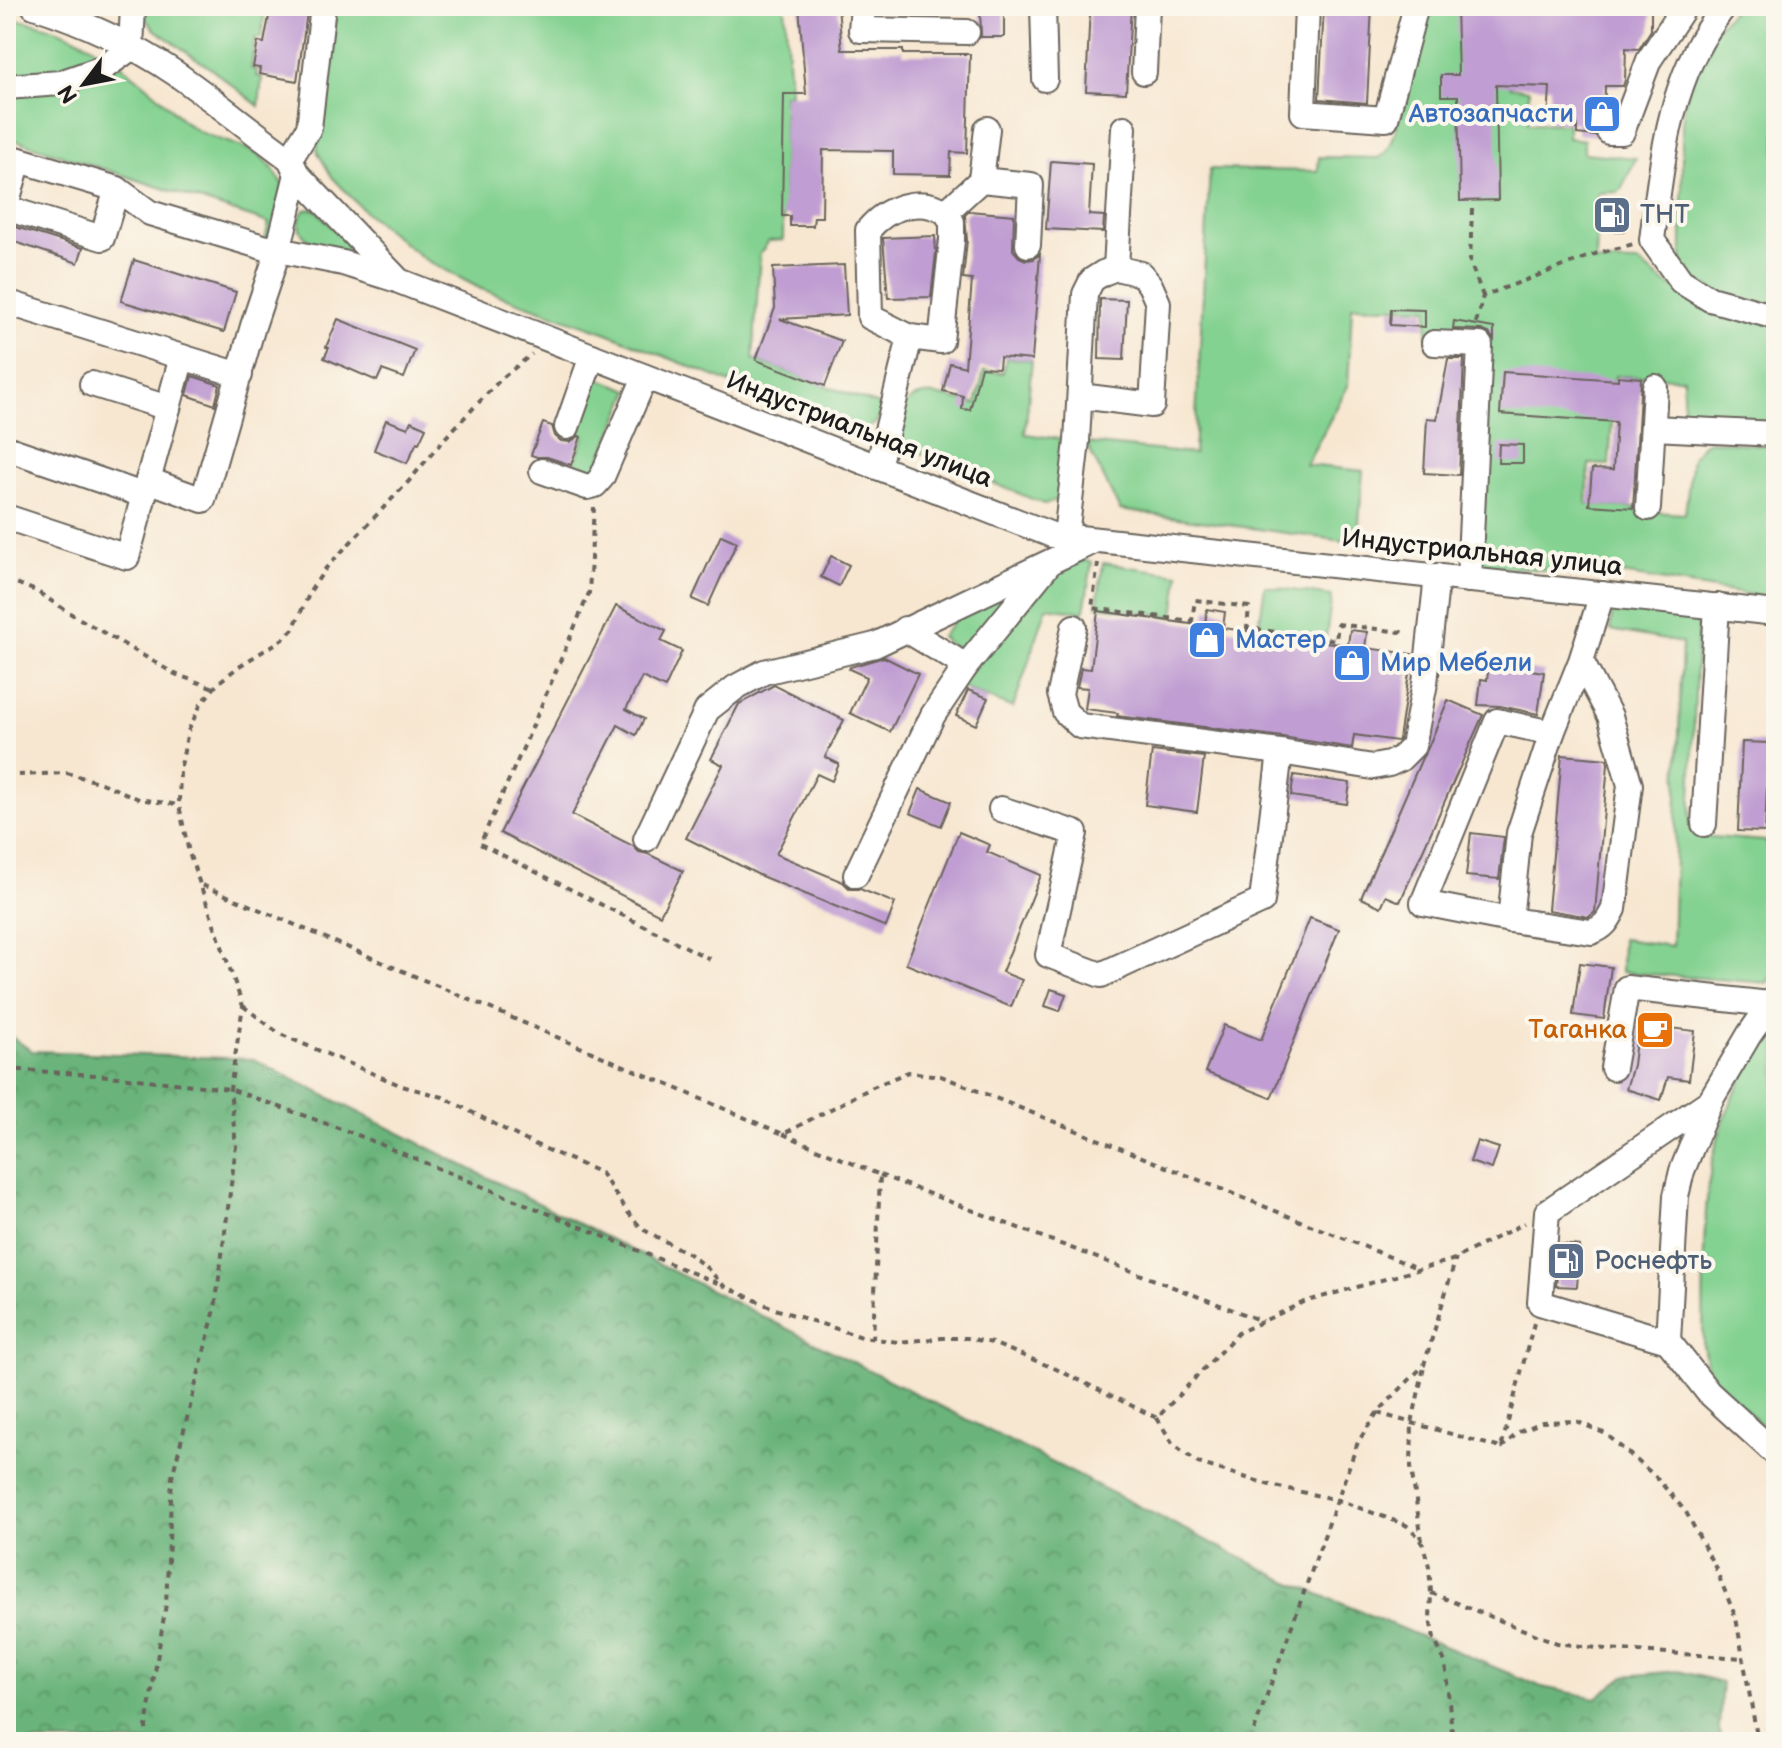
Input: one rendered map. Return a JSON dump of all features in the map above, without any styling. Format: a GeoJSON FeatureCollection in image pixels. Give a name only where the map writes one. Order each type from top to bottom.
{"type":"FeatureCollection","features":[{"type":"Feature","properties":{"kind":"street","name":"Индустриальная улица"},"geometry":{"type":"LineString","coordinates":[[34,6],[66,17],[172,71],[293,167],[399,281],[1052,535],[1776,613]]}},
{"type":"Feature","properties":{"kind":"street"},"geometry":{"type":"LineString","coordinates":[[6,87],[60,83],[103,68],[131,48],[133,6]]}},
{"type":"Feature","properties":{"kind":"street"},"geometry":{"type":"LineString","coordinates":[[6,448],[146,488],[203,500],[278,251],[293,167],[309,128],[323,6]]}},
{"type":"Feature","properties":{"kind":"street"},"geometry":{"type":"LineString","coordinates":[[863,6],[861,30],[967,32]]}},
{"type":"Feature","properties":{"kind":"street"},"geometry":{"type":"LineString","coordinates":[[1043,6],[1045,79]]}},
{"type":"Feature","properties":{"kind":"street"},"geometry":{"type":"LineString","coordinates":[[1144,72],[1147,6]]}},
{"type":"Feature","properties":{"kind":"street"},"geometry":{"type":"LineString","coordinates":[[1307,6],[1303,113],[1386,119],[1416,6]]}},
{"type":"Feature","properties":{"kind":"street"},"geometry":{"type":"LineString","coordinates":[[1609,132],[1622,132],[1649,60],[1685,6]]}},
{"type":"Feature","properties":{"kind":"street"},"geometry":{"type":"LineString","coordinates":[[1725,6],[1698,46],[1677,94],[1661,172],[1652,240],[1681,281],[1710,299],[1776,317]]}},
{"type":"Feature","properties":{"kind":"street"},"geometry":{"type":"LineString","coordinates":[[1116,268],[1124,128]]}},
{"type":"Feature","properties":{"kind":"street"},"geometry":{"type":"LineString","coordinates":[[946,212],[981,180],[987,129]]}},
{"type":"Feature","properties":{"kind":"street"},"geometry":{"type":"LineString","coordinates":[[117,189],[102,238],[6,207],[12,158],[117,189],[150,213],[278,251],[343,263],[399,281]]}},
{"type":"Feature","properties":{"kind":"street"},"geometry":{"type":"LineString","coordinates":[[981,180],[1031,185],[1028,245]]}},
{"type":"Feature","properties":{"kind":"street"},"geometry":{"type":"LineString","coordinates":[[930,205],[946,212],[952,222],[952,240],[941,341],[910,337],[870,317],[868,230],[884,214],[901,206],[930,205]]}},
{"type":"Feature","properties":{"kind":"street"},"geometry":{"type":"LineString","coordinates":[[1066,536],[1077,441],[1085,294],[1092,280],[1116,268],[1141,274],[1158,303],[1152,405],[1080,396]]}},
{"type":"Feature","properties":{"kind":"street"},"geometry":{"type":"LineString","coordinates":[[6,302],[240,375]]}},
{"type":"Feature","properties":{"kind":"street"},"geometry":{"type":"LineString","coordinates":[[878,467],[910,337]]}},
{"type":"Feature","properties":{"kind":"street"},"geometry":{"type":"LineString","coordinates":[[1434,343],[1480,345],[1469,580]]}},
{"type":"Feature","properties":{"kind":"street"},"geometry":{"type":"LineString","coordinates":[[567,427],[592,356]]}},
{"type":"Feature","properties":{"kind":"street"},"geometry":{"type":"LineString","coordinates":[[6,517],[127,557],[182,357]]}},
{"type":"Feature","properties":{"kind":"street"},"geometry":{"type":"LineString","coordinates":[[542,471],[587,487],[595,485],[602,477],[645,377]]}},
{"type":"Feature","properties":{"kind":"street"},"geometry":{"type":"LineString","coordinates":[[92,384],[168,408]]}},
{"type":"Feature","properties":{"kind":"street"},"geometry":{"type":"LineString","coordinates":[[1648,508],[1655,387]]}},
{"type":"Feature","properties":{"kind":"street"},"geometry":{"type":"LineString","coordinates":[[1653,428],[1776,434]]}},
{"type":"Feature","properties":{"kind":"street"},"geometry":{"type":"LineString","coordinates":[[646,839],[707,710],[736,687],[764,672],[875,645],[1098,540]]}},
{"type":"Feature","properties":{"kind":"street"},"geometry":{"type":"LineString","coordinates":[[856,875],[933,715],[966,666],[1052,560]]}},
{"type":"Feature","properties":{"kind":"street"},"geometry":{"type":"LineString","coordinates":[[1074,627],[1060,694],[1065,712],[1080,726],[1373,767],[1400,759],[1413,746],[1425,683],[1437,576]]}},
{"type":"Feature","properties":{"kind":"street"},"geometry":{"type":"LineString","coordinates":[[1510,920],[1519,833],[1602,594]]}},
{"type":"Feature","properties":{"kind":"street"},"geometry":{"type":"LineString","coordinates":[[1704,824],[1717,606]]}},
{"type":"Feature","properties":{"kind":"street"},"geometry":{"type":"LineString","coordinates":[[905,629],[966,666]]}},
{"type":"Feature","properties":{"kind":"street"},"geometry":{"type":"LineString","coordinates":[[1552,733],[1497,721],[1423,903],[1591,932],[1600,929],[1609,918],[1614,909],[1630,785],[1610,716],[1581,661]]}},
{"type":"Feature","properties":{"kind":"street"},"geometry":{"type":"LineString","coordinates":[[1001,809],[1075,833],[1048,955],[1101,975],[1262,901],[1280,752]]}},
{"type":"Feature","properties":{"kind":"street"},"geometry":{"type":"LineString","coordinates":[[1613,1068],[1627,988],[1773,1000],[1740,1048],[1710,1101],[1682,1171],[1676,1196],[1668,1341]]}},
{"type":"Feature","properties":{"kind":"street"},"geometry":{"type":"LineString","coordinates":[[1710,1101],[1547,1212],[1540,1303],[1668,1341],[1708,1392],[1776,1454]]}},
{"type":"Feature","properties":{"kind":"path"},"geometry":{"type":"LineString","coordinates":[[1472,209],[1470,262],[1483,296],[1477,315],[1474,345]]}},
{"type":"Feature","properties":{"kind":"path"},"geometry":{"type":"LineString","coordinates":[[1483,296],[1598,253],[1652,240]]}},
{"type":"Feature","properties":{"kind":"path"},"geometry":{"type":"LineString","coordinates":[[147,1742],[146,1727],[166,1604],[172,1477],[215,1309],[236,1146],[230,1089],[243,1006],[189,853],[179,805],[180,771],[188,731],[201,704],[219,682],[293,629],[311,590],[326,568],[501,379],[549,339]]}},
{"type":"Feature","properties":{"kind":"path"},"geometry":{"type":"LineString","coordinates":[[595,485],[589,593],[480,844],[710,959]]}},
{"type":"Feature","properties":{"kind":"path"},"geometry":{"type":"LineString","coordinates":[[1098,540],[1092,608],[1192,621],[1195,600],[1249,607],[1247,628],[1336,640],[1338,624],[1430,636]]}},
{"type":"Feature","properties":{"kind":"path"},"geometry":{"type":"LineString","coordinates":[[6,579],[36,591],[175,674],[214,688]]}},
{"type":"Feature","properties":{"kind":"path"},"geometry":{"type":"LineString","coordinates":[[6,774],[67,773],[139,799],[179,805]]}},
{"type":"Feature","properties":{"kind":"path"},"geometry":{"type":"LineString","coordinates":[[200,884],[880,1175],[1263,1321]]}},
{"type":"Feature","properties":{"kind":"path"},"geometry":{"type":"LineString","coordinates":[[243,1006],[280,1034],[402,1086],[443,1097],[525,1140],[601,1173],[642,1229],[689,1254],[724,1286]]}},
{"type":"Feature","properties":{"kind":"path"},"geometry":{"type":"LineString","coordinates":[[6,1069],[230,1089],[355,1134],[775,1309],[873,1339],[898,1342],[967,1338],[992,1343],[1056,1369],[1157,1418],[1173,1444],[1198,1463],[1270,1485],[1338,1500],[1406,1525],[1423,1545]]}},
{"type":"Feature","properties":{"kind":"path"},"geometry":{"type":"LineString","coordinates":[[783,1134],[908,1072],[941,1076],[1419,1269]]}},
{"type":"Feature","properties":{"kind":"path"},"geometry":{"type":"LineString","coordinates":[[873,1339],[880,1175]]}},
{"type":"Feature","properties":{"kind":"path"},"geometry":{"type":"LineString","coordinates":[[1157,1418],[1238,1333],[1304,1302],[1456,1258],[1547,1212]]}},
{"type":"Feature","properties":{"kind":"path"},"geometry":{"type":"LineString","coordinates":[[1453,1742],[1445,1662],[1434,1639],[1430,1619],[1429,1566],[1411,1467],[1412,1423],[1424,1365],[1456,1258]]}},
{"type":"Feature","properties":{"kind":"path"},"geometry":{"type":"LineString","coordinates":[[1501,1448],[1540,1303]]}},
{"type":"Feature","properties":{"kind":"path"},"geometry":{"type":"LineString","coordinates":[[1250,1742],[1358,1442],[1377,1413],[1424,1365]]}},
{"type":"Feature","properties":{"kind":"path"},"geometry":{"type":"LineString","coordinates":[[1377,1413],[1501,1448]]}},
{"type":"Feature","properties":{"kind":"path"},"geometry":{"type":"LineString","coordinates":[[1501,1448],[1519,1432],[1542,1422],[1576,1421],[1606,1434],[1655,1476],[1686,1512],[1715,1567],[1736,1618],[1758,1742]]}},
{"type":"Feature","properties":{"kind":"path"},"geometry":{"type":"LineString","coordinates":[[1431,1593],[1557,1643],[1743,1658]]}},
{"type":"Feature","properties":{"kind":"green space"},"geometry":{"type":"Polygon","coordinates":[[[144,6],[266,6],[261,38],[255,38],[251,69],[257,70],[256,76],[262,77],[259,106],[154,29],[144,17],[144,6]]]}},
{"type":"Feature","properties":{"kind":"green space"},"geometry":{"type":"Polygon","coordinates":[[[336,6],[785,6],[790,94],[784,94],[783,240],[769,241],[760,254],[753,359],[881,406],[877,422],[862,432],[854,433],[607,333],[481,289],[424,259],[366,213],[332,177],[318,153],[316,139],[336,6]]]}},
{"type":"Feature","properties":{"kind":"green space"},"geometry":{"type":"Polygon","coordinates":[[[1420,6],[1508,6],[1510,87],[1529,90],[1528,123],[1568,124],[1568,138],[1584,140],[1584,153],[1636,158],[1621,190],[1598,193],[1596,262],[1638,263],[1665,283],[1710,307],[1776,326],[1776,427],[1683,418],[1683,378],[1615,376],[1609,465],[1589,464],[1587,504],[1685,514],[1692,458],[1703,444],[1709,441],[1776,446],[1776,599],[1610,572],[1600,576],[1478,564],[1486,339],[1427,336],[1428,308],[1352,306],[1348,386],[1306,465],[1363,471],[1358,536],[1351,542],[1120,510],[1086,443],[1194,454],[1210,169],[1318,171],[1319,157],[1382,156],[1390,146],[1396,129],[1420,6]]]}},
{"type":"Feature","properties":{"kind":"green space"},"geometry":{"type":"Polygon","coordinates":[[[1737,6],[1776,6],[1776,307],[1719,293],[1689,277],[1682,261],[1682,123],[1686,96],[1710,34],[1737,6]]]}},
{"type":"Feature","properties":{"kind":"green space"},"geometry":{"type":"Polygon","coordinates":[[[6,19],[47,26],[85,42],[120,64],[193,128],[249,150],[265,160],[283,185],[277,227],[264,244],[269,223],[6,137],[6,19]]]}},
{"type":"Feature","properties":{"kind":"green space"},"geometry":{"type":"Polygon","coordinates":[[[304,210],[316,210],[348,244],[344,252],[326,249],[303,235],[300,220],[304,210]]]}},
{"type":"Feature","properties":{"kind":"green space"},"geometry":{"type":"Polygon","coordinates":[[[1006,358],[1032,360],[1025,434],[1069,440],[1061,492],[1050,503],[1044,504],[904,446],[901,418],[910,400],[918,396],[937,395],[976,404],[984,371],[1003,373],[1006,358]]]}},
{"type":"Feature","properties":{"kind":"green space"},"geometry":{"type":"Polygon","coordinates":[[[597,378],[630,390],[593,477],[571,474],[584,436],[578,432],[597,378]]]}},
{"type":"Feature","properties":{"kind":"green space"},"geometry":{"type":"Polygon","coordinates":[[[1081,560],[1092,562],[1084,612],[1047,607],[1013,708],[958,686],[1053,571],[1081,560]]]}},
{"type":"Feature","properties":{"kind":"green space"},"geometry":{"type":"Polygon","coordinates":[[[1103,563],[1179,574],[1174,617],[1097,606],[1103,563]]]}},
{"type":"Feature","properties":{"kind":"green space"},"geometry":{"type":"Polygon","coordinates":[[[1265,586],[1332,596],[1326,637],[1259,627],[1265,586]]]}},
{"type":"Feature","properties":{"kind":"green space"},"geometry":{"type":"Polygon","coordinates":[[[1014,588],[982,635],[966,649],[958,651],[941,637],[957,617],[1014,588]]]}},
{"type":"Feature","properties":{"kind":"green space"},"geometry":{"type":"Polygon","coordinates":[[[1613,608],[1698,615],[1690,826],[1699,836],[1765,841],[1775,858],[1769,909],[1776,912],[1776,967],[1767,983],[1621,972],[1622,939],[1672,946],[1682,643],[1610,630],[1613,608]]]}},
{"type":"Feature","properties":{"kind":"green space"},"geometry":{"type":"Polygon","coordinates":[[[1776,1025],[1776,1440],[1713,1377],[1706,1363],[1703,1345],[1705,1221],[1713,1159],[1733,1098],[1776,1025]]]}},
{"type":"Feature","properties":{"kind":"green space"},"geometry":{"type":"Polygon","coordinates":[[[6,1033],[32,1051],[253,1059],[1285,1580],[1542,1687],[1596,1698],[1625,1676],[1678,1671],[1722,1682],[1719,1729],[1722,1742],[6,1742],[6,1033]]]}},
{"type":"Feature","properties":{"kind":"building"},"geometry":{"type":"Polygon","coordinates":[[[271,6],[308,6],[297,81],[259,74],[260,68],[253,67],[258,42],[264,43],[271,6]]]}},
{"type":"Feature","properties":{"kind":"building"},"geometry":{"type":"Polygon","coordinates":[[[799,6],[838,6],[842,50],[970,54],[967,153],[951,152],[950,175],[893,174],[893,151],[823,150],[822,217],[814,217],[813,226],[790,226],[790,216],[782,216],[784,94],[806,94],[799,6]]]}},
{"type":"Feature","properties":{"kind":"building"},"geometry":{"type":"Polygon","coordinates":[[[980,6],[1004,6],[1004,37],[981,37],[980,6]]]}},
{"type":"Feature","properties":{"kind":"building"},"geometry":{"type":"Polygon","coordinates":[[[1090,6],[1131,6],[1126,93],[1086,91],[1090,6]]]}},
{"type":"Feature","properties":{"kind":"building"},"geometry":{"type":"Polygon","coordinates":[[[1324,6],[1372,6],[1367,103],[1319,99],[1324,6]]]}},
{"type":"Feature","properties":{"kind":"building"},"geometry":{"type":"Polygon","coordinates":[[[1456,6],[1651,6],[1651,30],[1639,49],[1626,48],[1623,86],[1605,86],[1604,118],[1596,125],[1595,136],[1577,134],[1577,123],[1548,120],[1550,87],[1496,85],[1498,200],[1460,201],[1458,96],[1441,96],[1441,75],[1458,75],[1456,6]]]}},
{"type":"Feature","properties":{"kind":"building"},"geometry":{"type":"Polygon","coordinates":[[[1051,161],[1092,164],[1089,215],[1104,216],[1103,232],[1046,229],[1051,161]]]}},
{"type":"Feature","properties":{"kind":"building"},"geometry":{"type":"Polygon","coordinates":[[[1602,199],[1626,199],[1625,231],[1602,231],[1602,199]]]}},
{"type":"Feature","properties":{"kind":"building"},"geometry":{"type":"Polygon","coordinates":[[[969,211],[1014,215],[1013,250],[1026,260],[1040,254],[1032,360],[1000,357],[999,368],[981,367],[970,410],[962,409],[963,396],[943,391],[950,363],[965,367],[972,280],[963,279],[967,240],[965,215],[969,211]]]}},
{"type":"Feature","properties":{"kind":"building"},"geometry":{"type":"Polygon","coordinates":[[[6,224],[83,248],[78,263],[6,239],[6,224]]]}},
{"type":"Feature","properties":{"kind":"building"},"geometry":{"type":"Polygon","coordinates":[[[935,236],[931,297],[888,298],[883,238],[935,236]]]}},
{"type":"Feature","properties":{"kind":"building"},"geometry":{"type":"Polygon","coordinates":[[[134,260],[236,292],[224,332],[121,301],[134,260]]]}},
{"type":"Feature","properties":{"kind":"building"},"geometry":{"type":"Polygon","coordinates":[[[844,265],[847,315],[780,319],[842,341],[825,386],[756,360],[775,308],[773,268],[844,265]]]}},
{"type":"Feature","properties":{"kind":"building"},"geometry":{"type":"Polygon","coordinates":[[[1100,299],[1127,300],[1124,360],[1099,359],[1100,299]]]}},
{"type":"Feature","properties":{"kind":"building"},"geometry":{"type":"Polygon","coordinates":[[[1391,309],[1425,310],[1425,327],[1390,325],[1391,309]]]}},
{"type":"Feature","properties":{"kind":"building"},"geometry":{"type":"Polygon","coordinates":[[[338,319],[415,350],[404,378],[382,370],[377,381],[324,358],[338,319]]]}},
{"type":"Feature","properties":{"kind":"building"},"geometry":{"type":"Polygon","coordinates":[[[1454,321],[1494,328],[1494,340],[1489,333],[1481,330],[1453,329],[1454,321]]]}},
{"type":"Feature","properties":{"kind":"building"},"geometry":{"type":"Polygon","coordinates":[[[1448,359],[1464,359],[1459,475],[1424,473],[1427,418],[1437,419],[1448,359]]]}},
{"type":"Feature","properties":{"kind":"building"},"geometry":{"type":"Polygon","coordinates":[[[1503,372],[1618,380],[1618,376],[1641,378],[1633,508],[1589,505],[1592,469],[1613,470],[1616,422],[1500,414],[1503,372]]]}},
{"type":"Feature","properties":{"kind":"building"},"geometry":{"type":"Polygon","coordinates":[[[192,376],[220,385],[215,405],[187,395],[192,376]]]}},
{"type":"Feature","properties":{"kind":"building"},"geometry":{"type":"Polygon","coordinates":[[[386,420],[408,428],[411,421],[426,428],[407,463],[374,450],[386,420]]]}},
{"type":"Feature","properties":{"kind":"building"},"geometry":{"type":"Polygon","coordinates":[[[543,423],[552,426],[555,436],[561,441],[570,442],[581,437],[571,465],[531,455],[543,423]]]}},
{"type":"Feature","properties":{"kind":"building"},"geometry":{"type":"Polygon","coordinates":[[[1499,444],[1523,445],[1523,463],[1498,463],[1499,444]]]}},
{"type":"Feature","properties":{"kind":"building"},"geometry":{"type":"Polygon","coordinates":[[[721,535],[737,542],[708,606],[692,599],[721,535]]]}},
{"type":"Feature","properties":{"kind":"building"},"geometry":{"type":"Polygon","coordinates":[[[831,556],[849,565],[839,586],[821,577],[831,556]]]}},
{"type":"Feature","properties":{"kind":"building"},"geometry":{"type":"Polygon","coordinates":[[[616,606],[666,631],[661,641],[682,651],[665,688],[642,677],[626,709],[644,719],[636,735],[618,725],[572,815],[639,852],[683,871],[660,915],[500,833],[616,606]]]}},
{"type":"Feature","properties":{"kind":"building"},"geometry":{"type":"Polygon","coordinates":[[[1207,609],[1225,612],[1223,628],[1348,645],[1350,630],[1367,632],[1365,648],[1412,654],[1399,739],[1354,735],[1352,748],[1085,709],[1088,688],[1077,687],[1081,668],[1091,669],[1098,611],[1205,626],[1207,609]]]}},
{"type":"Feature","properties":{"kind":"building"},"geometry":{"type":"Polygon","coordinates":[[[884,657],[918,674],[890,732],[850,713],[867,677],[850,667],[884,657]]]}},
{"type":"Feature","properties":{"kind":"building"},"geometry":{"type":"Polygon","coordinates":[[[1489,664],[1544,672],[1538,714],[1478,705],[1481,679],[1487,680],[1489,664]]]}},
{"type":"Feature","properties":{"kind":"building"},"geometry":{"type":"Polygon","coordinates":[[[774,685],[844,720],[825,757],[839,764],[832,781],[817,774],[776,854],[843,882],[850,889],[860,889],[895,903],[886,927],[761,876],[686,838],[723,765],[711,759],[739,704],[774,685]]]}},
{"type":"Feature","properties":{"kind":"building"},"geometry":{"type":"Polygon","coordinates":[[[968,690],[988,698],[976,725],[956,716],[968,690]]]}},
{"type":"Feature","properties":{"kind":"building"},"geometry":{"type":"Polygon","coordinates":[[[1448,700],[1483,715],[1400,902],[1386,896],[1381,907],[1361,898],[1448,700]]]}},
{"type":"Feature","properties":{"kind":"building"},"geometry":{"type":"Polygon","coordinates":[[[1742,742],[1769,743],[1765,832],[1738,831],[1742,742]]]}},
{"type":"Feature","properties":{"kind":"building"},"geometry":{"type":"Polygon","coordinates":[[[1152,751],[1204,757],[1197,812],[1145,805],[1152,751]]]}},
{"type":"Feature","properties":{"kind":"building"},"geometry":{"type":"Polygon","coordinates":[[[1562,755],[1607,759],[1608,764],[1595,912],[1589,917],[1548,910],[1562,755]]]}},
{"type":"Feature","properties":{"kind":"building"},"geometry":{"type":"Polygon","coordinates":[[[1294,775],[1350,783],[1347,804],[1291,796],[1294,775]]]}},
{"type":"Feature","properties":{"kind":"building"},"geometry":{"type":"Polygon","coordinates":[[[920,789],[951,802],[941,826],[910,813],[920,789]]]}},
{"type":"Feature","properties":{"kind":"building"},"geometry":{"type":"Polygon","coordinates":[[[959,832],[990,845],[987,852],[1041,875],[1002,972],[1022,980],[1011,1007],[906,964],[959,832]]]}},
{"type":"Feature","properties":{"kind":"building"},"geometry":{"type":"Polygon","coordinates":[[[1471,833],[1504,837],[1499,879],[1466,876],[1471,833]]]}},
{"type":"Feature","properties":{"kind":"building"},"geometry":{"type":"Polygon","coordinates":[[[1310,918],[1339,929],[1271,1098],[1205,1072],[1224,1025],[1261,1040],[1310,918]]]}},
{"type":"Feature","properties":{"kind":"building"},"geometry":{"type":"Polygon","coordinates":[[[1580,963],[1611,967],[1604,1019],[1573,1015],[1580,963]]]}},
{"type":"Feature","properties":{"kind":"building"},"geometry":{"type":"Polygon","coordinates":[[[1051,989],[1066,994],[1060,1011],[1045,1006],[1051,989]]]}},
{"type":"Feature","properties":{"kind":"building"},"geometry":{"type":"Polygon","coordinates":[[[1638,1024],[1695,1031],[1689,1080],[1668,1077],[1661,1100],[1626,1089],[1633,1065],[1638,1024]]]}},
{"type":"Feature","properties":{"kind":"building"},"geometry":{"type":"Polygon","coordinates":[[[1477,1141],[1499,1148],[1492,1169],[1470,1162],[1477,1141]]]}},
{"type":"Feature","properties":{"kind":"building"},"geometry":{"type":"Polygon","coordinates":[[[1560,1244],[1580,1246],[1577,1287],[1556,1286],[1560,1244]]]}},
{"type":"Feature","properties":{"kind":"place","name":"Автозапчасти"},"geometry":{"type":"Point","coordinates":[1602,114]}},
{"type":"Feature","properties":{"kind":"place","name":"ТНТ"},"geometry":{"type":"Point","coordinates":[1612,215]}},
{"type":"Feature","properties":{"kind":"place","name":"Мастер"},"geometry":{"type":"Point","coordinates":[1207,640]}},
{"type":"Feature","properties":{"kind":"place","name":"Мир Мебели"},"geometry":{"type":"Point","coordinates":[1352,663]}},
{"type":"Feature","properties":{"kind":"place","name":"Таганка"},"geometry":{"type":"Point","coordinates":[1655,1030]}},
{"type":"Feature","properties":{"kind":"place","name":"Роснефть"},"geometry":{"type":"Point","coordinates":[1566,1261]}}]}
